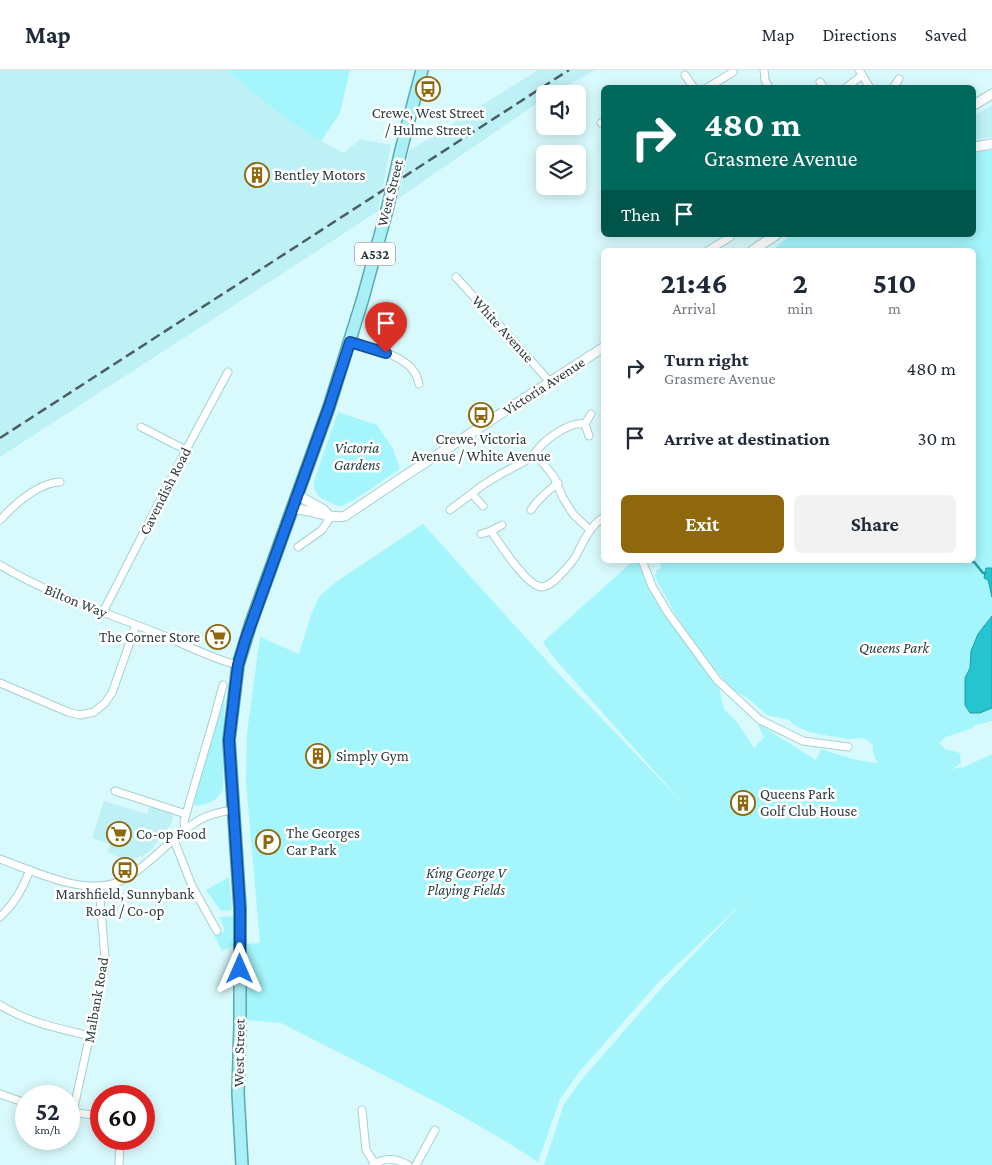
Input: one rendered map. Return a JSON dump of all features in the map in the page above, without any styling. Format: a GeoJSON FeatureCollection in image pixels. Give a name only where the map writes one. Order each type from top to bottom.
{"type":"FeatureCollection","features":[{"type":"Feature","properties":{"kind":"main road","name":"West Street"},"geometry":{"type":"LineString","coordinates":[[242,1165],[238,1094],[240,908],[229,740],[238,665],[248,630],[329,407],[350,342],[387,210],[422,70]]}},
{"type":"Feature","properties":{"kind":"street"},"geometry":{"type":"LineString","coordinates":[[763,70],[768,85]]}},
{"type":"Feature","properties":{"kind":"street"},"geometry":{"type":"LineString","coordinates":[[712,85],[733,72]]}},
{"type":"Feature","properties":{"kind":"street"},"geometry":{"type":"LineString","coordinates":[[849,85],[861,73],[868,85]]}},
{"type":"Feature","properties":{"kind":"street"},"geometry":{"type":"LineString","coordinates":[[685,75],[692,85]]}},
{"type":"Feature","properties":{"kind":"street"},"geometry":{"type":"LineString","coordinates":[[895,85],[899,79]]}},
{"type":"Feature","properties":{"kind":"street"},"geometry":{"type":"LineString","coordinates":[[976,104],[992,94]]}},
{"type":"Feature","properties":{"kind":"street"},"geometry":{"type":"LineString","coordinates":[[976,147],[992,144]]}},
{"type":"Feature","properties":{"kind":"street"},"geometry":{"type":"LineString","coordinates":[[712,248],[730,237]]}},
{"type":"Feature","properties":{"kind":"street"},"geometry":{"type":"LineString","coordinates":[[756,248],[774,237]]}},
{"type":"Feature","properties":{"kind":"street"},"geometry":{"type":"LineString","coordinates":[[764,248],[775,237]]}},
{"type":"Feature","properties":{"kind":"street","name":"White Avenue"},"geometry":{"type":"LineString","coordinates":[[456,277],[550,382]]}},
{"type":"Feature","properties":{"kind":"street"},"geometry":{"type":"LineString","coordinates":[[350,342],[386,353],[400,360],[415,372],[419,384]]}},
{"type":"Feature","properties":{"kind":"street","name":"Victoria Avenue"},"geometry":{"type":"LineString","coordinates":[[292,508],[321,515],[340,517],[350,513],[601,349]]}},
{"type":"Feature","properties":{"kind":"street","name":"Cavendish Road"},"geometry":{"type":"LineString","coordinates":[[103,612],[228,372]]}},
{"type":"Feature","properties":{"kind":"street"},"geometry":{"type":"LineString","coordinates":[[589,436],[585,424],[591,414]]}},
{"type":"Feature","properties":{"kind":"street"},"geometry":{"type":"LineString","coordinates":[[450,510],[491,480],[527,460],[535,454],[543,443],[560,432],[572,425],[585,424]]}},
{"type":"Feature","properties":{"kind":"street"},"geometry":{"type":"LineString","coordinates":[[141,427],[186,450]]}},
{"type":"Feature","properties":{"kind":"street"},"geometry":{"type":"LineString","coordinates":[[535,454],[558,483],[573,514],[590,530]]}},
{"type":"Feature","properties":{"kind":"street"},"geometry":{"type":"LineString","coordinates":[[0,520],[23,498],[49,483],[60,482]]}},
{"type":"Feature","properties":{"kind":"street"},"geometry":{"type":"LineString","coordinates":[[531,510],[546,492],[558,483]]}},
{"type":"Feature","properties":{"kind":"street"},"geometry":{"type":"LineString","coordinates":[[472,494],[483,506]]}},
{"type":"Feature","properties":{"kind":"street"},"geometry":{"type":"LineString","coordinates":[[297,495],[324,510],[330,516],[322,530],[298,547]]}},
{"type":"Feature","properties":{"kind":"street"},"geometry":{"type":"LineString","coordinates":[[491,531],[525,577],[534,585],[540,587],[549,585],[569,565],[576,557],[590,530],[601,519]]}},
{"type":"Feature","properties":{"kind":"street"},"geometry":{"type":"LineString","coordinates":[[480,534],[502,525]]}},
{"type":"Feature","properties":{"kind":"street"},"geometry":{"type":"LineString","coordinates":[[643,563],[652,586],[668,613],[717,680],[760,720],[803,741],[848,747]]}},
{"type":"Feature","properties":{"kind":"street","name":"Bilton Way"},"geometry":{"type":"LineString","coordinates":[[0,565],[52,592],[220,660],[238,665]]}},
{"type":"Feature","properties":{"kind":"street"},"geometry":{"type":"LineString","coordinates":[[0,683],[73,714],[84,715],[94,712],[105,703],[112,693],[136,625]]}},
{"type":"Feature","properties":{"kind":"street"},"geometry":{"type":"LineString","coordinates":[[185,830],[184,821],[223,685]]}},
{"type":"Feature","properties":{"kind":"street"},"geometry":{"type":"LineString","coordinates":[[115,791],[186,814]]}},
{"type":"Feature","properties":{"kind":"street"},"geometry":{"type":"LineString","coordinates":[[0,859],[56,880],[77,885],[99,886],[112,884],[123,880],[138,870],[199,820],[212,814],[233,810]]}},
{"type":"Feature","properties":{"kind":"street"},"geometry":{"type":"LineString","coordinates":[[174,840],[190,882],[217,931]]}},
{"type":"Feature","properties":{"kind":"street"},"geometry":{"type":"LineString","coordinates":[[0,917],[24,886],[30,870]]}},
{"type":"Feature","properties":{"kind":"street","name":"Malbank Road"},"geometry":{"type":"LineString","coordinates":[[78,1085],[103,976],[105,958],[99,886]]}},
{"type":"Feature","properties":{"kind":"street"},"geometry":{"type":"LineString","coordinates":[[0,1005],[40,1024],[90,1036]]}},
{"type":"Feature","properties":{"kind":"street"},"geometry":{"type":"LineString","coordinates":[[0,1094],[15,1099]]}},
{"type":"Feature","properties":{"kind":"street"},"geometry":{"type":"LineString","coordinates":[[362,1110],[366,1150],[374,1164],[385,1159],[395,1159],[408,1165]]}},
{"type":"Feature","properties":{"kind":"street"},"geometry":{"type":"LineString","coordinates":[[416,1165],[435,1130]]}},
{"type":"Feature","properties":{"kind":"street"},"geometry":{"type":"LineString","coordinates":[[120,1150],[120,1165]]}},
{"type":"Feature","properties":{"kind":"shaded area","name":"Bentley Motors"},"geometry":{"type":"Polygon","coordinates":[[[0,70],[226,70],[298,127],[344,153],[360,139],[391,145],[378,211],[0,457],[0,70]]]}},
{"type":"Feature","properties":{"kind":"shaded area"},"geometry":{"type":"Polygon","coordinates":[[[538,70],[595,70],[568,85],[536,85],[536,104],[398,199],[409,151],[538,70]]]}},
{"type":"Feature","properties":{"kind":"shaded area"},"geometry":{"type":"Polygon","coordinates":[[[992,105],[992,137],[976,140],[976,115],[992,105]]]}},
{"type":"Feature","properties":{"kind":"shaded area"},"geometry":{"type":"Polygon","coordinates":[[[986,568],[992,568],[992,597],[988,580],[984,578],[986,568]]]}},
{"type":"Feature","properties":{"kind":"shaded area"},"geometry":{"type":"Polygon","coordinates":[[[992,616],[992,708],[980,713],[970,713],[965,705],[965,678],[970,668],[971,651],[978,634],[992,616]]]}},
{"type":"Feature","properties":{"kind":"shaded area"},"geometry":{"type":"Polygon","coordinates":[[[104,801],[147,814],[150,806],[174,815],[171,824],[151,850],[144,855],[126,861],[107,852],[110,844],[92,838],[104,801]]]}},
{"type":"Feature","properties":{"kind":"green space"},"geometry":{"type":"Polygon","coordinates":[[[226,70],[350,70],[340,113],[321,141],[284,117],[226,70]]]}},
{"type":"Feature","properties":{"kind":"green space"},"geometry":{"type":"Polygon","coordinates":[[[992,150],[992,721],[973,726],[973,728],[946,737],[939,743],[945,749],[960,753],[961,764],[951,769],[964,767],[992,754],[992,1165],[544,1165],[564,1104],[583,1078],[658,992],[743,902],[656,985],[580,1071],[560,1099],[538,1162],[446,1107],[281,1023],[247,1020],[246,944],[260,943],[246,782],[247,733],[260,637],[299,654],[311,615],[319,597],[336,582],[423,524],[556,671],[682,802],[554,658],[543,642],[631,563],[643,563],[649,590],[717,680],[724,709],[737,722],[754,748],[764,737],[757,723],[816,760],[821,749],[856,760],[878,763],[874,755],[873,745],[864,738],[850,739],[809,732],[794,725],[789,720],[767,715],[749,699],[732,689],[708,661],[675,614],[654,575],[661,568],[660,563],[976,563],[976,248],[775,248],[789,237],[976,237],[976,152],[992,150]]]}},
{"type":"Feature","properties":{"kind":"green space","name":"Victoria Gardens"},"geometry":{"type":"Polygon","coordinates":[[[338,412],[377,425],[393,449],[400,469],[360,496],[339,506],[319,497],[315,490],[314,481],[338,412]]]}},
{"type":"Feature","properties":{"kind":"green space"},"geometry":{"type":"Polygon","coordinates":[[[225,683],[223,788],[219,796],[209,803],[197,806],[194,801],[220,711],[225,683]]]}},
{"type":"Feature","properties":{"kind":"green space"},"geometry":{"type":"Polygon","coordinates":[[[229,877],[232,910],[221,911],[206,890],[229,877]]]}},
{"type":"Feature","properties":{"kind":"green space"},"geometry":{"type":"Polygon","coordinates":[[[233,916],[235,945],[222,951],[214,935],[225,931],[219,917],[233,916]]]}},
{"type":"Feature","properties":{"kind":"waterway"},"geometry":{"type":"LineString","coordinates":[[975,563],[985,573]]}},
{"type":"Feature","properties":{"kind":"railway"},"geometry":{"type":"LineString","coordinates":[[0,438],[569,70]]}},
{"type":"Feature","properties":{"kind":"place","name":"Crewe, West Street / Hulme Street"},"geometry":{"type":"Point","coordinates":[428,89]}},
{"type":"Feature","properties":{"kind":"place","name":"Bentley Motors"},"geometry":{"type":"Point","coordinates":[257,175]}},
{"type":"Feature","properties":{"kind":"place","name":"Crewe, Victoria Avenue / White Avenue"},"geometry":{"type":"Point","coordinates":[481,415]}},
{"type":"Feature","properties":{"kind":"place","name":"The Corner Store"},"geometry":{"type":"Point","coordinates":[218,637]}},
{"type":"Feature","properties":{"kind":"place","name":"Simply Gym"},"geometry":{"type":"Point","coordinates":[318,756]}},
{"type":"Feature","properties":{"kind":"place","name":"Queens Park Golf Club House"},"geometry":{"type":"Point","coordinates":[743,803]}},
{"type":"Feature","properties":{"kind":"place","name":"Co-op Food"},"geometry":{"type":"Point","coordinates":[119,834]}},
{"type":"Feature","properties":{"kind":"place","name":"The Georges Car Park"},"geometry":{"type":"Point","coordinates":[268,842]}},
{"type":"Feature","properties":{"kind":"place","name":"Marshfield, Sunnybank Road / Co-op"},"geometry":{"type":"Point","coordinates":[125,870]}},
{"type":"Feature","properties":{"kind":"route"},"geometry":{"type":"LineString","coordinates":[[240,969],[240,908],[229,740],[238,665],[350,342],[386,353]]}},
{"type":"Feature","properties":{"kind":"park label","name":"Queens Park"},"geometry":{"type":"Point","coordinates":[894,648]}},
{"type":"Feature","properties":{"kind":"park label","name":"King George V Playing Fields"},"geometry":{"type":"Point","coordinates":[466,882]}}]}
